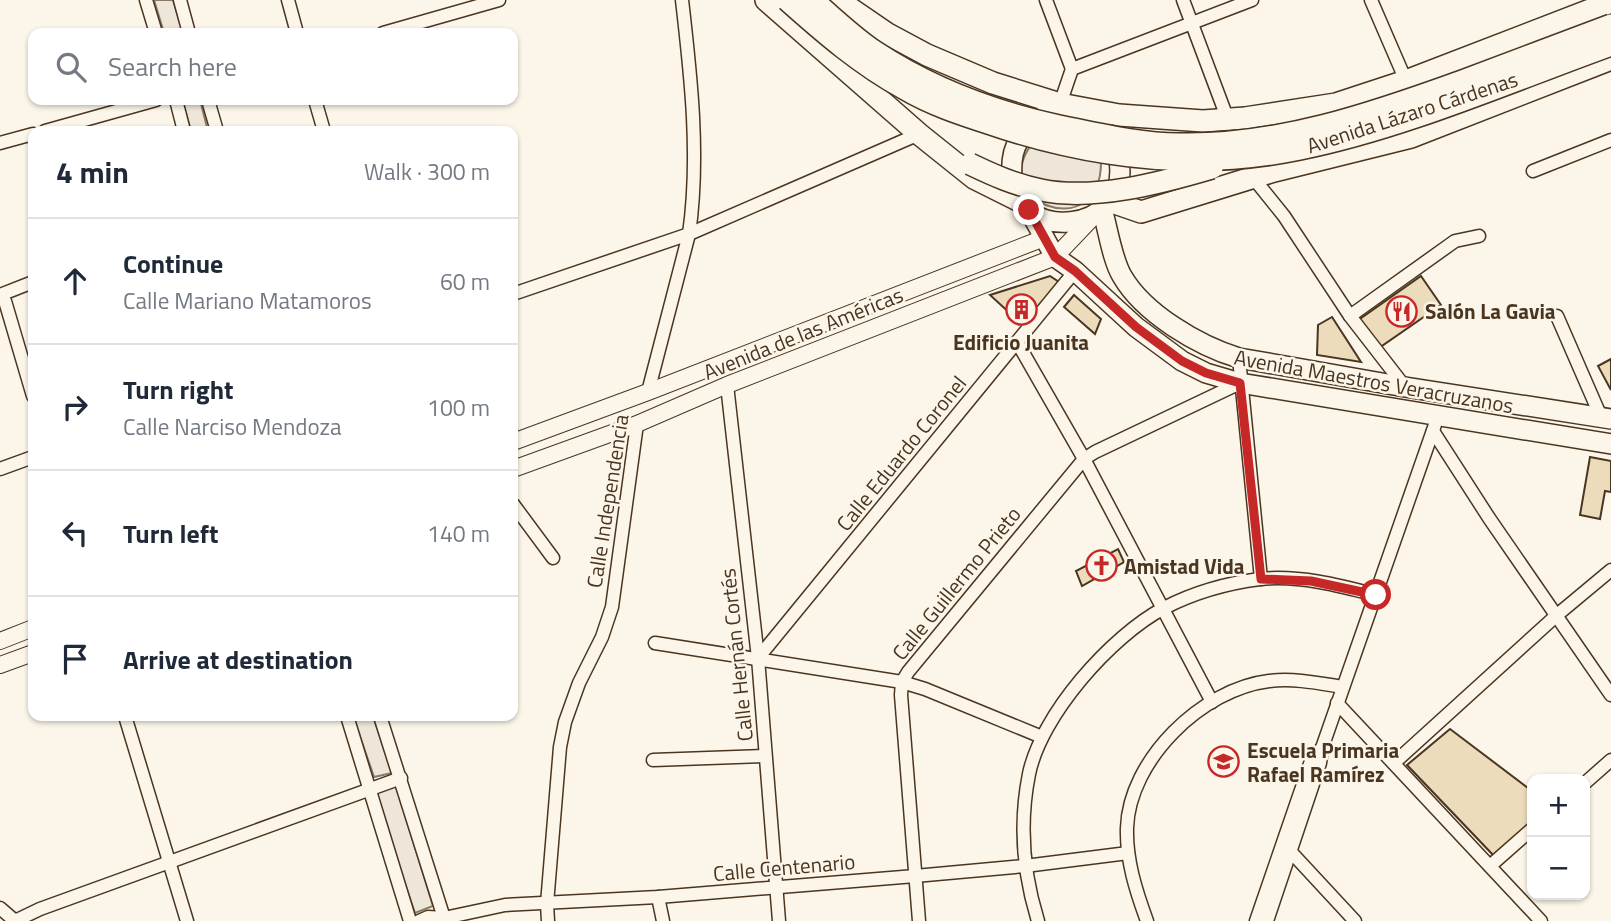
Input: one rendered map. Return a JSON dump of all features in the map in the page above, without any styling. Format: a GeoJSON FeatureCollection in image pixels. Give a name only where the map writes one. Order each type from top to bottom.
{"type":"FeatureCollection","features":[{"type":"Feature","properties":{"kind":"highway"},"geometry":{"type":"LineString","coordinates":[[766,0],[816,46],[974,178],[1025,206]]}},
{"type":"Feature","properties":{"kind":"highway","name":"Avenida Lázaro Cárdenas"},"geometry":{"type":"LineString","coordinates":[[787,0],[863,64],[907,91],[960,114],[1018,134],[1115,155],[1178,161],[1244,158],[1300,149],[1367,132],[1611,45]]}},
{"type":"Feature","properties":{"kind":"highway","name":"Avenida Lázaro Cárdenas"},"geometry":{"type":"LineString","coordinates":[[813,0],[873,50],[916,76],[966,99],[1022,118],[1110,136],[1179,144],[1273,136],[1352,119],[1611,25]]}},
{"type":"Feature","properties":{"kind":"highway"},"geometry":{"type":"LineString","coordinates":[[845,1],[886,33],[927,55],[993,83],[1060,104],[1119,115],[1203,121],[1237,119],[1336,104],[1406,82],[1597,4]]}},
{"type":"Feature","properties":{"kind":"highway"},"geometry":{"type":"LineString","coordinates":[[816,46],[860,74],[970,163],[1002,180],[1032,188],[1082,193],[1177,178],[1244,158]]}},
{"type":"Feature","properties":{"kind":"highway"},"geometry":{"type":"LineString","coordinates":[[1102,208],[1141,212],[1264,175],[1410,137],[1611,59]]}},
{"type":"Feature","properties":{"kind":"highway"},"geometry":{"type":"LineString","coordinates":[[1237,119],[1248,151],[1264,175]]}},
{"type":"Feature","properties":{"kind":"highway"},"geometry":{"type":"LineString","coordinates":[[1200,195],[1211,174],[1213,156],[1211,140],[1203,121]]}},
{"type":"Feature","properties":{"kind":"main road"},"geometry":{"type":"LineString","coordinates":[[1060,104],[1077,110],[1109,136],[1117,152],[1120,168],[1117,185],[1102,208],[1078,222],[1061,223],[1044,219],[1025,206],[1012,183],[1011,160],[1019,139],[1060,104]]}},
{"type":"Feature","properties":{"kind":"main road","name":"Avenida Maestros Veracruzanos"},"geometry":{"type":"LineString","coordinates":[[1025,206],[1055,257],[1075,271],[1136,327],[1182,361],[1206,373],[1240,383],[1435,424],[1611,444]]}},
{"type":"Feature","properties":{"kind":"main road","name":"Avenida Maestros Veracruzanos"},"geometry":{"type":"LineString","coordinates":[[1102,208],[1121,274],[1132,290],[1151,309],[1215,351],[1239,358],[1405,387],[1606,418]]}},
{"type":"Feature","properties":{"kind":"main road","name":"Avenida de las Américas"},"geometry":{"type":"LineString","coordinates":[[518,468],[637,424],[727,385],[1055,257],[1102,208]]}},
{"type":"Feature","properties":{"kind":"main road","name":"Avenida de las Américas"},"geometry":{"type":"LineString","coordinates":[[518,440],[1044,238]]}},
{"type":"Feature","properties":{"kind":"main road","name":"Calle Independencia"},"geometry":{"type":"LineString","coordinates":[[637,424],[648,392]]}},
{"type":"Feature","properties":{"kind":"main road"},"geometry":{"type":"LineString","coordinates":[[0,641],[28,630]]}},
{"type":"Feature","properties":{"kind":"main road"},"geometry":{"type":"LineString","coordinates":[[0,665],[28,655]]}},
{"type":"Feature","properties":{"kind":"street"},"geometry":{"type":"LineString","coordinates":[[146,0],[154,28]]}},
{"type":"Feature","properties":{"kind":"street"},"geometry":{"type":"LineString","coordinates":[[180,0],[188,28]]}},
{"type":"Feature","properties":{"kind":"street"},"geometry":{"type":"LineString","coordinates":[[288,0],[296,28]]}},
{"type":"Feature","properties":{"kind":"street"},"geometry":{"type":"LineString","coordinates":[[401,28],[499,0]]}},
{"type":"Feature","properties":{"kind":"street","name":"Calle Independencia"},"geometry":{"type":"LineString","coordinates":[[648,392],[689,234],[693,208],[692,85],[682,0]]}},
{"type":"Feature","properties":{"kind":"street"},"geometry":{"type":"LineString","coordinates":[[1046,0],[1072,69],[1060,104]]}},
{"type":"Feature","properties":{"kind":"street"},"geometry":{"type":"LineString","coordinates":[[1184,0],[1237,119]]}},
{"type":"Feature","properties":{"kind":"street"},"geometry":{"type":"LineString","coordinates":[[1072,69],[1252,0]]}},
{"type":"Feature","properties":{"kind":"street"},"geometry":{"type":"LineString","coordinates":[[1371,0],[1406,82]]}},
{"type":"Feature","properties":{"kind":"street"},"geometry":{"type":"LineString","coordinates":[[63,126],[138,105]]}},
{"type":"Feature","properties":{"kind":"street"},"geometry":{"type":"LineString","coordinates":[[177,105],[183,126]]}},
{"type":"Feature","properties":{"kind":"street"},"geometry":{"type":"LineString","coordinates":[[209,105],[216,126]]}},
{"type":"Feature","properties":{"kind":"street"},"geometry":{"type":"LineString","coordinates":[[316,105],[323,126]]}},
{"type":"Feature","properties":{"kind":"street"},"geometry":{"type":"LineString","coordinates":[[1203,121],[1264,175],[1284,216],[1350,316],[1405,387]]}},
{"type":"Feature","properties":{"kind":"street"},"geometry":{"type":"LineString","coordinates":[[518,292],[689,234],[919,134]]}},
{"type":"Feature","properties":{"kind":"street"},"geometry":{"type":"LineString","coordinates":[[0,143],[28,135]]}},
{"type":"Feature","properties":{"kind":"street"},"geometry":{"type":"LineString","coordinates":[[1533,171],[1611,140]]}},
{"type":"Feature","properties":{"kind":"street"},"geometry":{"type":"LineString","coordinates":[[1350,316],[1455,241],[1479,236]]}},
{"type":"Feature","properties":{"kind":"street","name":"Calle Eduardo Coronel"},"geometry":{"type":"LineString","coordinates":[[758,658],[1075,271]]}},
{"type":"Feature","properties":{"kind":"street"},"geometry":{"type":"LineString","coordinates":[[2,299],[28,285]]}},
{"type":"Feature","properties":{"kind":"street"},"geometry":{"type":"LineString","coordinates":[[2,299],[28,292]]}},
{"type":"Feature","properties":{"kind":"street"},"geometry":{"type":"LineString","coordinates":[[2,299],[28,380]]}},
{"type":"Feature","properties":{"kind":"street"},"geometry":{"type":"LineString","coordinates":[[1557,316],[1606,418]]}},
{"type":"Feature","properties":{"kind":"street"},"geometry":{"type":"LineString","coordinates":[[1017,342],[1084,459],[1212,702]]}},
{"type":"Feature","properties":{"kind":"street"},"geometry":{"type":"LineString","coordinates":[[1239,358],[1261,579]]}},
{"type":"Feature","properties":{"kind":"street","name":"Calle Guillermo Prieto"},"geometry":{"type":"LineString","coordinates":[[919,921],[902,682],[1084,459],[1240,383]]}},
{"type":"Feature","properties":{"kind":"street","name":"Calle Hernán Cortés"},"geometry":{"type":"LineString","coordinates":[[727,385],[758,658],[779,921]]}},
{"type":"Feature","properties":{"kind":"street","name":"Calle Independencia"},"geometry":{"type":"LineString","coordinates":[[548,921],[547,904],[560,747],[565,722],[579,683],[602,637],[612,607],[637,424]]}},
{"type":"Feature","properties":{"kind":"street"},"geometry":{"type":"LineString","coordinates":[[1267,921],[1292,852],[1337,703],[1435,424]]}},
{"type":"Feature","properties":{"kind":"street"},"geometry":{"type":"LineString","coordinates":[[1435,424],[1489,519],[1611,695]]}},
{"type":"Feature","properties":{"kind":"street"},"geometry":{"type":"LineString","coordinates":[[0,469],[28,459]]}},
{"type":"Feature","properties":{"kind":"street"},"geometry":{"type":"LineString","coordinates":[[518,511],[553,558]]}},
{"type":"Feature","properties":{"kind":"street"},"geometry":{"type":"LineString","coordinates":[[1394,763],[1557,615],[1611,570]]}},
{"type":"Feature","properties":{"kind":"street"},"geometry":{"type":"LineString","coordinates":[[1038,921],[1024,866],[1024,819],[1028,784],[1042,737],[1061,706],[1092,667],[1126,636],[1162,609],[1230,584],[1261,579],[1311,581],[1376,595]]}},
{"type":"Feature","properties":{"kind":"street"},"geometry":{"type":"LineString","coordinates":[[655,643],[902,682],[1042,737]]}},
{"type":"Feature","properties":{"kind":"street"},"geometry":{"type":"LineString","coordinates":[[1147,921],[1136,890],[1128,853],[1127,828],[1129,803],[1137,782],[1153,756],[1171,735],[1212,702],[1237,690],[1266,681],[1297,680],[1343,687]]}},
{"type":"Feature","properties":{"kind":"street"},"geometry":{"type":"LineString","coordinates":[[1337,703],[1541,921]]}},
{"type":"Feature","properties":{"kind":"street"},"geometry":{"type":"LineString","coordinates":[[127,721],[187,921]]}},
{"type":"Feature","properties":{"kind":"street"},"geometry":{"type":"LineString","coordinates":[[348,721],[410,921]]}},
{"type":"Feature","properties":{"kind":"street"},"geometry":{"type":"LineString","coordinates":[[382,721],[442,919]]}},
{"type":"Feature","properties":{"kind":"street"},"geometry":{"type":"LineString","coordinates":[[1256,921],[1311,761],[1322,748]]}},
{"type":"Feature","properties":{"kind":"street"},"geometry":{"type":"LineString","coordinates":[[653,760],[765,756]]}},
{"type":"Feature","properties":{"kind":"street"},"geometry":{"type":"LineString","coordinates":[[1590,779],[1611,760]]}},
{"type":"Feature","properties":{"kind":"street"},"geometry":{"type":"LineString","coordinates":[[0,908],[15,921],[40,909],[401,778]]}},
{"type":"Feature","properties":{"kind":"street"},"geometry":{"type":"LineString","coordinates":[[1490,866],[1527,833]]}},
{"type":"Feature","properties":{"kind":"street"},"geometry":{"type":"LineString","coordinates":[[1292,852],[1355,921]]}},
{"type":"Feature","properties":{"kind":"street","name":"Calle Centenario"},"geometry":{"type":"LineString","coordinates":[[419,921],[428,917],[442,919],[505,905],[659,897],[915,876],[1128,853]]}},
{"type":"Feature","properties":{"kind":"street"},"geometry":{"type":"LineString","coordinates":[[659,897],[663,921]]}},
{"type":"Feature","properties":{"kind":"shaded area"},"geometry":{"type":"Polygon","coordinates":[[[154,0],[173,0],[181,28],[162,28],[154,0]]]}},
{"type":"Feature","properties":{"kind":"shaded area"},"geometry":{"type":"Polygon","coordinates":[[[184,105],[201,105],[207,126],[190,126],[184,105]]]}},
{"type":"Feature","properties":{"kind":"shaded area"},"geometry":{"type":"Polygon","coordinates":[[[1037,138],[1101,162],[1096,188],[1083,203],[1065,209],[1047,206],[1032,196],[1023,180],[1023,160],[1037,138]]]}},
{"type":"Feature","properties":{"kind":"shaded area"},"geometry":{"type":"Polygon","coordinates":[[[355,721],[375,721],[392,773],[374,777],[355,721]]]}},
{"type":"Feature","properties":{"kind":"shaded area"},"geometry":{"type":"Polygon","coordinates":[[[396,786],[433,906],[415,913],[374,793],[396,786]]]}},
{"type":"Feature","properties":{"kind":"building","name":"Edificio Juanita"},"geometry":{"type":"Polygon","coordinates":[[[1050,276],[1059,282],[1024,326],[990,295],[1050,276]]]}},
{"type":"Feature","properties":{"kind":"building","name":"Salón La Gavia"},"geometry":{"type":"Polygon","coordinates":[[[1421,276],[1441,305],[1376,350],[1357,321],[1421,276]]]}},
{"type":"Feature","properties":{"kind":"building"},"geometry":{"type":"Polygon","coordinates":[[[1074,295],[1101,319],[1095,334],[1064,307],[1074,295]]]}},
{"type":"Feature","properties":{"kind":"building"},"geometry":{"type":"Polygon","coordinates":[[[1332,317],[1361,362],[1317,355],[1318,325],[1332,317]]]}},
{"type":"Feature","properties":{"kind":"building"},"geometry":{"type":"Polygon","coordinates":[[[1611,359],[1611,390],[1598,366],[1611,359]]]}},
{"type":"Feature","properties":{"kind":"building"},"geometry":{"type":"Polygon","coordinates":[[[1590,457],[1611,461],[1611,492],[1605,491],[1600,519],[1580,515],[1590,457]]]}},
{"type":"Feature","properties":{"kind":"building","name":"Amistad Vida"},"geometry":{"type":"Polygon","coordinates":[[[1118,549],[1124,562],[1082,586],[1076,571],[1118,549]]]}},
{"type":"Feature","properties":{"kind":"building"},"geometry":{"type":"Polygon","coordinates":[[[1450,729],[1527,787],[1527,829],[1495,857],[1407,765],[1450,729]]]}},
{"type":"Feature","properties":{"kind":"place","name":"Edificio Juanita"},"geometry":{"type":"Point","coordinates":[1021,310]}},
{"type":"Feature","properties":{"kind":"place","name":"Salón La Gavia"},"geometry":{"type":"Point","coordinates":[1402,311]}},
{"type":"Feature","properties":{"kind":"place","name":"Amistad Vida"},"geometry":{"type":"Point","coordinates":[1101,566]}},
{"type":"Feature","properties":{"kind":"place","name":"Escuela Primaria Rafael Ramírez"},"geometry":{"type":"Point","coordinates":[1224,762]}},
{"type":"Feature","properties":{"kind":"route"},"geometry":{"type":"LineString","coordinates":[[1029,210],[1055,257],[1075,271],[1136,327],[1182,361],[1206,373],[1240,383],[1261,579],[1311,581],[1376,595]]}}]}
